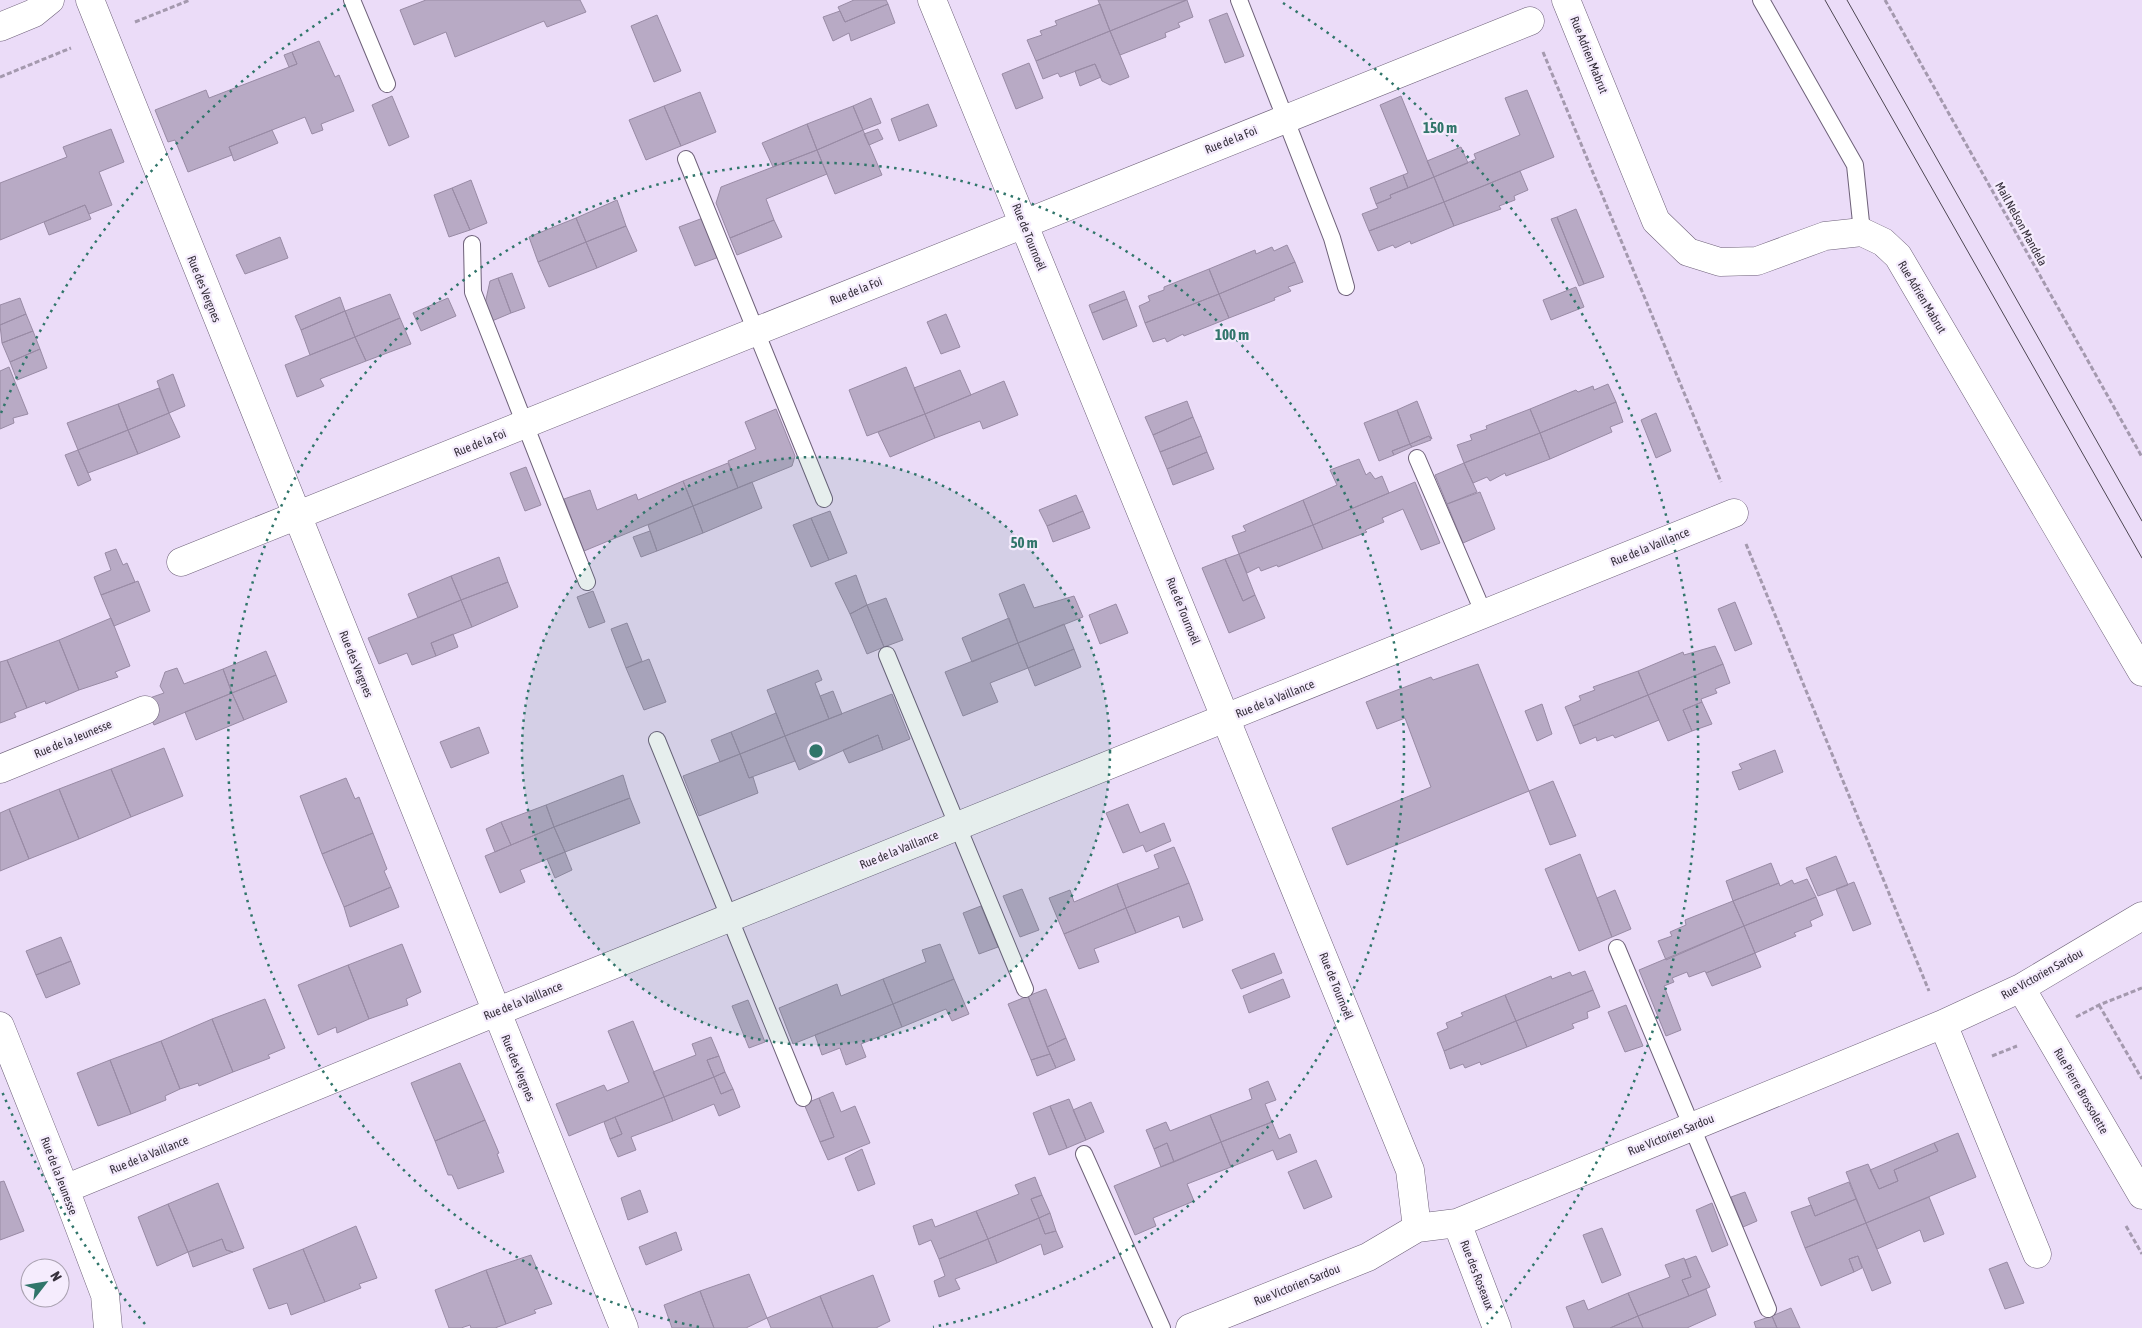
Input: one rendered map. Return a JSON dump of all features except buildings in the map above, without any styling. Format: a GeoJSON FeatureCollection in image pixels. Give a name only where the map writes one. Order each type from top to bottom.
{"type":"FeatureCollection","features":[{"type":"Feature","properties":{"kind":"street"},"geometry":{"type":"LineString","coordinates":[[0,28],[34,13],[50,0]]}},
{"type":"Feature","properties":{"kind":"street","name":"Rue des Vergnes"},"geometry":{"type":"LineString","coordinates":[[90,0],[624,1328]]}},
{"type":"Feature","properties":{"kind":"street","name":"Rue de Tournoël"},"geometry":{"type":"LineString","coordinates":[[932,0],[1227,718],[1410,1170],[1416,1228]]}},
{"type":"Feature","properties":{"kind":"street","name":"Rue Adrien Mabrut"},"geometry":{"type":"LineString","coordinates":[[1566,0],[1656,221],[1688,252],[1720,262],[1757,261],[1825,236],[1862,232],[1883,242],[1898,256],[2142,672]]}},
{"type":"Feature","properties":{"kind":"street","name":"Rue de la Foi"},"geometry":{"type":"LineString","coordinates":[[181,562],[1530,21]]}},
{"type":"Feature","properties":{"kind":"street","name":"Rue de la Vaillance"},"geometry":{"type":"LineString","coordinates":[[65,1189],[496,1012],[1734,512]]}},
{"type":"Feature","properties":{"kind":"street","name":"Rue de la Jeunesse"},"geometry":{"type":"LineString","coordinates":[[0,769],[145,710]]}},
{"type":"Feature","properties":{"kind":"street","name":"Rue Victorien Sardou"},"geometry":{"type":"LineString","coordinates":[[1190,1328],[1368,1257],[1416,1228],[1457,1223],[1943,1024],[2021,988],[2142,916]]}},
{"type":"Feature","properties":{"kind":"street","name":"Rue Pierre Brossolette"},"geometry":{"type":"LineString","coordinates":[[2021,988],[2142,1195]]}},
{"type":"Feature","properties":{"kind":"street"},"geometry":{"type":"LineString","coordinates":[[1943,1024],[2036,1254]]}},
{"type":"Feature","properties":{"kind":"street","name":"Rue de la Jeunesse"},"geometry":{"type":"LineString","coordinates":[[0,1026],[105,1295],[108,1328]]}},
{"type":"Feature","properties":{"kind":"street","name":"Rue des Roseaux"},"geometry":{"type":"LineString","coordinates":[[1457,1223],[1497,1328]]}},
{"type":"Feature","properties":{"kind":"lane"},"geometry":{"type":"LineString","coordinates":[[352,0],[387,84]]}},
{"type":"Feature","properties":{"kind":"lane"},"geometry":{"type":"LineString","coordinates":[[1239,0],[1332,238],[1346,287]]}},
{"type":"Feature","properties":{"kind":"lane"},"geometry":{"type":"LineString","coordinates":[[1761,0],[1855,165],[1862,232]]}},
{"type":"Feature","properties":{"kind":"lane"},"geometry":{"type":"LineString","coordinates":[[686,159],[824,499]]}},
{"type":"Feature","properties":{"kind":"lane"},"geometry":{"type":"LineString","coordinates":[[472,244],[473,292],[587,582]]}},
{"type":"Feature","properties":{"kind":"lane"},"geometry":{"type":"LineString","coordinates":[[1417,458],[1484,614]]}},
{"type":"Feature","properties":{"kind":"lane"},"geometry":{"type":"LineString","coordinates":[[887,655],[1025,989]]}},
{"type":"Feature","properties":{"kind":"lane"},"geometry":{"type":"LineString","coordinates":[[657,740],[803,1098]]}},
{"type":"Feature","properties":{"kind":"lane"},"geometry":{"type":"LineString","coordinates":[[1617,948],[1768,1308]]}},
{"type":"Feature","properties":{"kind":"lane"},"geometry":{"type":"LineString","coordinates":[[1084,1154],[1162,1328]]}},
{"type":"Feature","properties":{"kind":"path","name":"Mail Nelson Mandela"},"geometry":{"type":"LineString","coordinates":[[1884,0],[2142,457]]}},
{"type":"Feature","properties":{"kind":"path"},"geometry":{"type":"LineString","coordinates":[[2099,1005],[2142,1079]]}},
{"type":"Feature","properties":{"kind":"tram line"},"geometry":{"type":"LineString","coordinates":[[1825,0],[2142,558]]}},
{"type":"Feature","properties":{"kind":"tram line"},"geometry":{"type":"LineString","coordinates":[[1847,0],[2142,521]]}}]}
